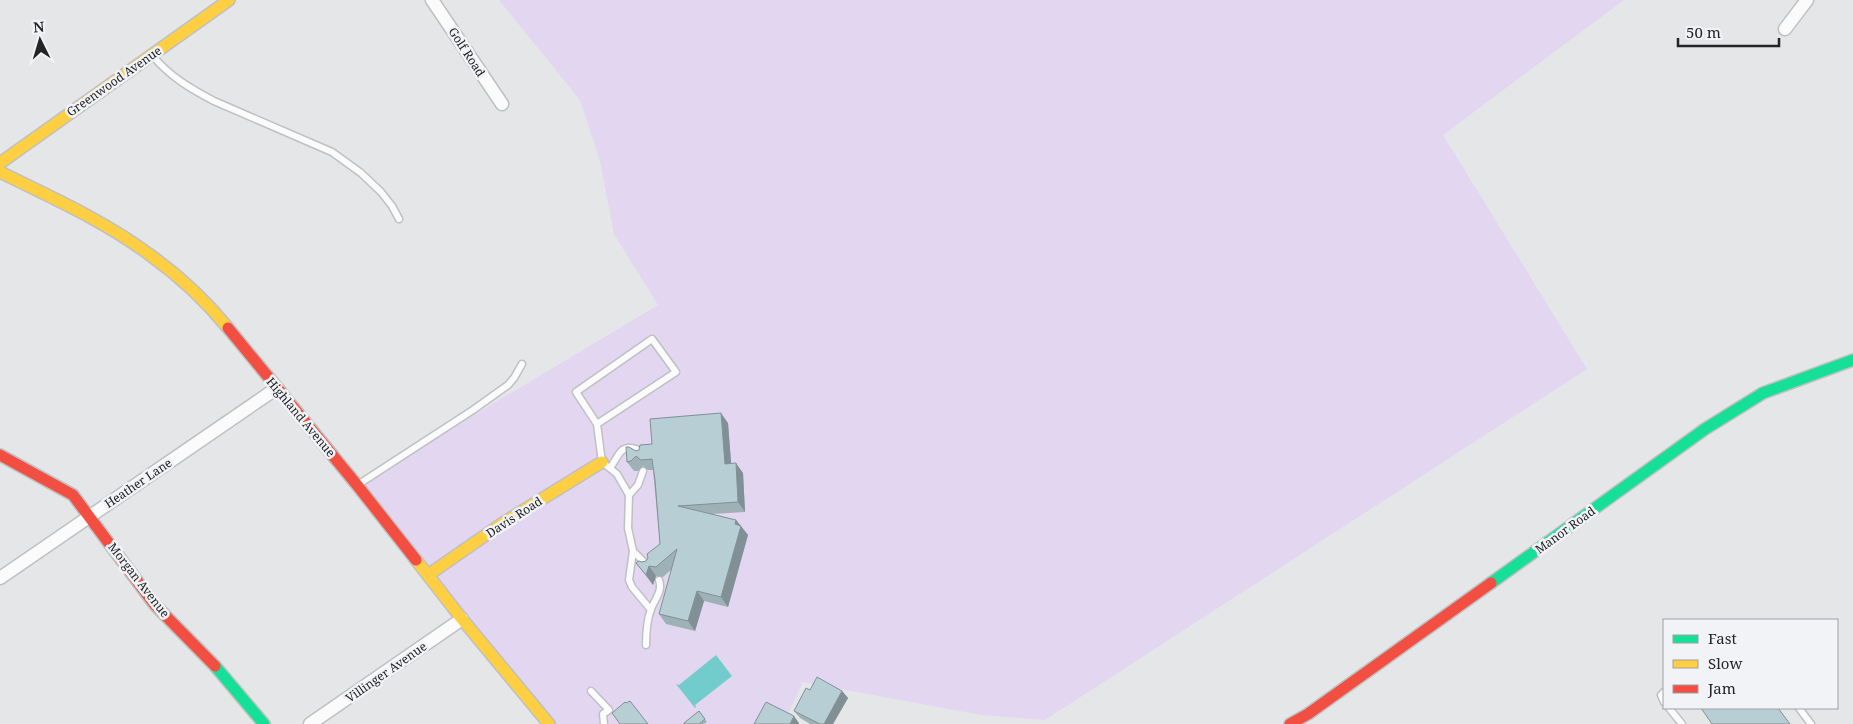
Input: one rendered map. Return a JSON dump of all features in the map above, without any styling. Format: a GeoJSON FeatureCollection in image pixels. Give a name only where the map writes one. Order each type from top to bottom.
{"type":"FeatureCollection","features":[{"type":"Feature","properties":{"kind":"street","name":"Greenwood Avenue"},"geometry":{"type":"LineString","coordinates":[[0,163],[229,0]]}},
{"type":"Feature","properties":{"kind":"street","name":"Golf Road"},"geometry":{"type":"LineString","coordinates":[[432,0],[502,104]]}},
{"type":"Feature","properties":{"kind":"street"},"geometry":{"type":"LineString","coordinates":[[1785,29],[1807,0]]}},
{"type":"Feature","properties":{"kind":"street","name":"Highland Avenue"},"geometry":{"type":"LineString","coordinates":[[0,172],[90,218],[150,255],[189,288],[224,323],[358,485],[462,619],[549,724]]}},
{"type":"Feature","properties":{"kind":"street","name":"Manor Road"},"geometry":{"type":"LineString","coordinates":[[1290,724],[1316,708],[1705,429],[1763,393],[1853,360]]}},
{"type":"Feature","properties":{"kind":"street","name":"Heather Lane"},"geometry":{"type":"LineString","coordinates":[[0,578],[277,388]]}},
{"type":"Feature","properties":{"kind":"street","name":"Morgan Avenue"},"geometry":{"type":"LineString","coordinates":[[0,455],[59,486],[72,495],[155,605],[226,677],[264,724]]}},
{"type":"Feature","properties":{"kind":"street","name":"Davis Road"},"geometry":{"type":"LineString","coordinates":[[428,575],[503,524],[606,465]]}},
{"type":"Feature","properties":{"kind":"street","name":"Villinger Avenue"},"geometry":{"type":"LineString","coordinates":[[310,724],[462,619]]}},
{"type":"Feature","properties":{"kind":"lane"},"geometry":{"type":"LineString","coordinates":[[152,55],[161,66],[196,91],[332,152],[361,173],[381,192],[399,219]]}},
{"type":"Feature","properties":{"kind":"lane"},"geometry":{"type":"LineString","coordinates":[[597,424],[676,372],[652,339],[576,392],[597,424],[606,465],[617,474],[629,496],[628,528],[633,551],[629,580],[651,610]]}},
{"type":"Feature","properties":{"kind":"lane"},"geometry":{"type":"LineString","coordinates":[[358,485],[508,385],[522,364]]}},
{"type":"Feature","properties":{"kind":"lane"},"geometry":{"type":"LineString","coordinates":[[606,465],[625,448],[636,449],[642,456]]}},
{"type":"Feature","properties":{"kind":"lane"},"geometry":{"type":"LineString","coordinates":[[629,496],[638,484],[643,471]]}},
{"type":"Feature","properties":{"kind":"lane"},"geometry":{"type":"LineString","coordinates":[[633,551],[650,568]]}},
{"type":"Feature","properties":{"kind":"lane"},"geometry":{"type":"LineString","coordinates":[[646,645],[646,630],[651,610],[660,591],[659,580]]}},
{"type":"Feature","properties":{"kind":"lane"},"geometry":{"type":"LineString","coordinates":[[591,691],[609,710],[603,714],[604,724]]}},
{"type":"Feature","properties":{"kind":"lane"},"geometry":{"type":"LineString","coordinates":[[1670,709],[1682,724]]}},
{"type":"Feature","properties":{"kind":"lane"},"geometry":{"type":"LineString","coordinates":[[1800,709],[1811,724]]}},
{"type":"Feature","properties":{"kind":"shaded area"},"geometry":{"type":"Polygon","coordinates":[[[499,0],[1624,0],[1443,135],[1587,369],[1045,720],[981,715],[803,682],[783,724],[549,724],[357,485],[658,305],[614,234],[600,161],[580,100],[499,0]]]}},
{"type":"Feature","properties":{"kind":"water"},"geometry":{"type":"Polygon","coordinates":[[[716,655],[732,676],[695,705],[695,708],[676,684],[679,685],[716,655]]]}},
{"type":"Feature","properties":{"kind":"building"},"geometry":{"type":"Polygon","coordinates":[[[721,413],[725,464],[736,463],[738,502],[678,506],[736,520],[735,524],[741,526],[721,597],[697,591],[688,621],[659,614],[677,549],[656,567],[649,566],[646,575],[636,563],[646,561],[648,558],[647,554],[660,544],[655,480],[652,459],[641,460],[636,456],[627,462],[626,447],[636,451],[639,450],[640,445],[652,444],[650,419],[721,413]]]}},
{"type":"Feature","properties":{"kind":"building"},"geometry":{"type":"Polygon","coordinates":[[[817,677],[842,691],[824,724],[820,724],[794,711],[806,688],[810,690],[817,677]]]}},
{"type":"Feature","properties":{"kind":"building"},"geometry":{"type":"Polygon","coordinates":[[[630,701],[648,724],[620,724],[612,713],[625,702],[630,701]]]}},
{"type":"Feature","properties":{"kind":"building"},"geometry":{"type":"Polygon","coordinates":[[[766,702],[794,716],[790,724],[754,724],[766,702]]]}},
{"type":"Feature","properties":{"kind":"building"},"geometry":{"type":"Polygon","coordinates":[[[1702,709],[1779,709],[1790,724],[1712,724],[1702,709]]]}},
{"type":"Feature","properties":{"kind":"building"},"geometry":{"type":"Polygon","coordinates":[[[699,711],[705,719],[699,724],[684,724],[684,723],[699,711]]]}},
{"type":"Feature","properties":{"kind":"traffic: fast"},"geometry":{"type":"LineString","coordinates":[[1491,583],[1705,429],[1763,393],[1853,360]]}},
{"type":"Feature","properties":{"kind":"traffic: fast"},"geometry":{"type":"LineString","coordinates":[[215,666],[264,724]]}},
{"type":"Feature","properties":{"kind":"traffic: slow"},"geometry":{"type":"LineString","coordinates":[[0,163],[229,0]]}},
{"type":"Feature","properties":{"kind":"traffic: slow"},"geometry":{"type":"LineString","coordinates":[[0,172],[77,210],[133,243],[181,280],[201,298],[228,328]]}},
{"type":"Feature","properties":{"kind":"traffic: slow"},"geometry":{"type":"LineString","coordinates":[[428,575],[503,523],[602,462]]}},
{"type":"Feature","properties":{"kind":"traffic: slow"},"geometry":{"type":"LineString","coordinates":[[416,560],[549,724]]}},
{"type":"Feature","properties":{"kind":"traffic: jam"},"geometry":{"type":"LineString","coordinates":[[228,328],[416,560]]}},
{"type":"Feature","properties":{"kind":"traffic: jam"},"geometry":{"type":"LineString","coordinates":[[0,455],[73,495],[155,605],[215,666]]}},
{"type":"Feature","properties":{"kind":"traffic: jam"},"geometry":{"type":"LineString","coordinates":[[1290,724],[1308,714],[1491,583]]}}]}
